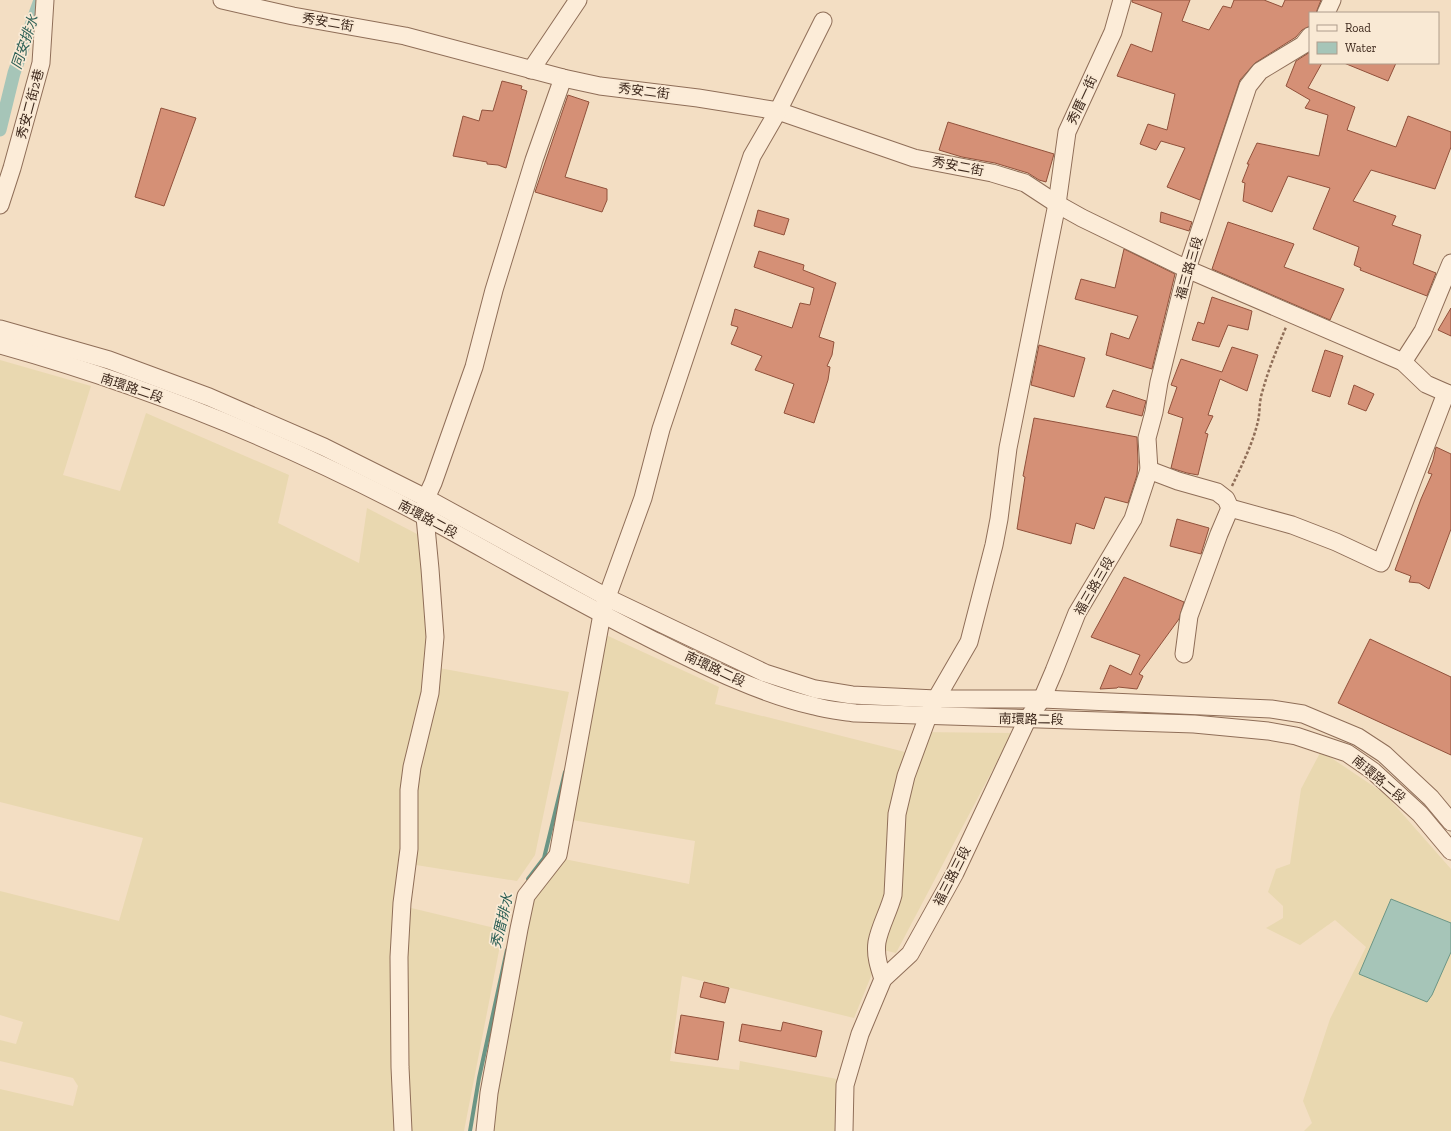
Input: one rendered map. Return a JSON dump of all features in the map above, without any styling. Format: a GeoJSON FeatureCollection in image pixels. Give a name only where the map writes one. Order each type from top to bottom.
{"type":"FeatureCollection","features":[{"type":"Feature","properties":{"kind":"street","name":"秀安二街2巷"},"geometry":{"type":"LineString","coordinates":[[0,205],[12,168],[41,63],[45,0]]}},
{"type":"Feature","properties":{"kind":"street","name":"秀安二街"},"geometry":{"type":"LineString","coordinates":[[222,0],[293,16],[405,36],[531,70],[600,86],[698,98],[778,111],[914,158],[992,173],[1025,183],[1082,218],[1187,269],[1403,362]]}},
{"type":"Feature","properties":{"kind":"street"},"geometry":{"type":"LineString","coordinates":[[531,70],[578,0]]}},
{"type":"Feature","properties":{"kind":"street","name":"秀厝一街"},"geometry":{"type":"LineString","coordinates":[[883,979],[878,964],[878,941],[893,895],[896,814],[906,776],[928,716],[936,699],[969,642],[994,545],[999,519],[1008,448],[1057,204],[1067,132],[1113,32],[1122,0]]}},
{"type":"Feature","properties":{"kind":"street"},"geometry":{"type":"LineString","coordinates":[[1326,12],[1332,0]]}},
{"type":"Feature","properties":{"kind":"street"},"geometry":{"type":"LineString","coordinates":[[485,1131],[489,1093],[517,937],[526,896],[558,855],[602,614],[607,597],[643,498],[661,429],[752,156],[778,111],[823,21]]}},
{"type":"Feature","properties":{"kind":"street","name":"福三路三段"},"geometry":{"type":"LineString","coordinates":[[844,1131],[845,1085],[860,1034],[883,979],[910,954],[955,873],[1028,718],[1042,699],[1077,613],[1133,519],[1149,470],[1147,438],[1154,412],[1159,382],[1187,269],[1248,86],[1260,71],[1302,45],[1309,37]]}},
{"type":"Feature","properties":{"kind":"street"},"geometry":{"type":"LineString","coordinates":[[403,1131],[400,1067],[399,965],[402,903],[409,849],[409,790],[412,768],[430,693],[434,637],[430,569],[424,517],[426,498],[433,483],[474,367],[494,290],[534,160],[563,78]]}},
{"type":"Feature","properties":{"kind":"street"},"geometry":{"type":"LineString","coordinates":[[1149,470],[1178,482],[1218,492],[1228,504],[1292,525],[1336,542],[1381,563],[1448,394],[1426,384],[1403,362],[1423,331],[1451,264]]}},
{"type":"Feature","properties":{"kind":"street","name":"南環路二段"},"geometry":{"type":"LineString","coordinates":[[0,329],[110,360],[209,397],[324,447],[426,498],[607,597],[764,674],[815,689],[852,695],[936,699],[1042,699],[1271,709],[1304,714],[1358,737],[1384,754],[1431,798],[1451,822]]}},
{"type":"Feature","properties":{"kind":"street","name":"南環路二段"},"geometry":{"type":"LineString","coordinates":[[0,345],[38,356],[202,412],[337,472],[424,517],[602,614],[687,657],[754,687],[814,706],[855,713],[1194,724],[1268,731],[1296,736],[1347,753],[1373,771],[1420,814],[1451,851]]}},
{"type":"Feature","properties":{"kind":"street"},"geometry":{"type":"LineString","coordinates":[[1184,654],[1188,616],[1219,534],[1228,504]]}},
{"type":"Feature","properties":{"kind":"path"},"geometry":{"type":"LineString","coordinates":[[1228,504],[1259,419],[1258,411],[1261,395],[1291,313]]}},
{"type":"Feature","properties":{"kind":"shaded area"},"geometry":{"type":"Polygon","coordinates":[[[0,360],[91,386],[63,475],[120,491],[146,413],[289,475],[278,523],[359,563],[367,508],[419,535],[428,666],[569,692],[535,855],[517,881],[416,865],[407,907],[503,930],[464,1131],[0,1131],[0,1089],[73,1106],[78,1086],[73,1078],[0,1061],[0,1040],[16,1044],[23,1022],[0,1015],[0,891],[119,921],[143,838],[0,802],[0,360]]]}},
{"type":"Feature","properties":{"kind":"shaded area"},"geometry":{"type":"Polygon","coordinates":[[[606,635],[719,687],[715,704],[905,752],[917,732],[1012,733],[896,953],[871,947],[874,969],[854,1018],[682,976],[670,1061],[739,1070],[740,1061],[837,1079],[837,1131],[489,1131],[532,900],[559,858],[689,884],[695,841],[572,820],[606,635]]]}},
{"type":"Feature","properties":{"kind":"shaded area"},"geometry":{"type":"Polygon","coordinates":[[[1321,751],[1385,794],[1451,869],[1451,1131],[1304,1131],[1312,1123],[1303,1101],[1330,1019],[1366,947],[1335,920],[1300,945],[1266,928],[1283,918],[1283,906],[1268,892],[1276,869],[1290,864],[1301,789],[1321,751]]]}},
{"type":"Feature","properties":{"kind":"water"},"geometry":{"type":"Polygon","coordinates":[[[1391,899],[1451,923],[1451,952],[1432,995],[1427,1002],[1359,974],[1391,899]]]}},
{"type":"Feature","properties":{"kind":"building"},"geometry":{"type":"Polygon","coordinates":[[[1132,0],[1190,0],[1182,21],[1209,30],[1223,6],[1231,8],[1234,0],[1264,0],[1282,7],[1285,0],[1321,0],[1316,12],[1309,12],[1309,26],[1302,30],[1296,37],[1255,63],[1240,80],[1200,200],[1167,187],[1185,148],[1161,141],[1156,150],[1140,144],[1148,124],[1167,130],[1175,94],[1117,76],[1131,44],[1152,52],[1162,13],[1132,2],[1132,0]]]}},
{"type":"Feature","properties":{"kind":"building"},"geometry":{"type":"Polygon","coordinates":[[[1309,53],[1309,64],[1321,64],[1308,88],[1355,107],[1347,130],[1396,147],[1408,116],[1451,132],[1451,147],[1435,189],[1371,170],[1353,201],[1396,216],[1392,225],[1421,235],[1413,264],[1436,273],[1427,296],[1360,270],[1361,268],[1354,265],[1359,247],[1313,229],[1330,188],[1288,176],[1272,212],[1243,201],[1245,183],[1242,182],[1249,164],[1247,164],[1257,143],[1319,156],[1328,115],[1305,108],[1310,100],[1286,86],[1296,61],[1309,53]]]}},
{"type":"Feature","properties":{"kind":"building"},"geometry":{"type":"Polygon","coordinates":[[[1346,64],[1396,64],[1388,81],[1346,64]]]}},
{"type":"Feature","properties":{"kind":"building"},"geometry":{"type":"Polygon","coordinates":[[[502,81],[522,86],[521,89],[527,91],[506,168],[498,165],[487,164],[487,162],[453,156],[463,116],[479,121],[482,110],[493,111],[502,81]]]}},
{"type":"Feature","properties":{"kind":"building"},"geometry":{"type":"Polygon","coordinates":[[[568,95],[589,102],[565,177],[607,189],[607,200],[602,212],[535,192],[568,95]]]}},
{"type":"Feature","properties":{"kind":"building"},"geometry":{"type":"Polygon","coordinates":[[[161,108],[196,118],[164,206],[135,197],[161,108]]]}},
{"type":"Feature","properties":{"kind":"building"},"geometry":{"type":"Polygon","coordinates":[[[948,122],[1054,154],[1046,182],[1039,180],[1028,173],[995,163],[962,157],[939,150],[948,122]]]}},
{"type":"Feature","properties":{"kind":"building"},"geometry":{"type":"Polygon","coordinates":[[[758,210],[789,219],[784,235],[754,226],[758,210]]]}},
{"type":"Feature","properties":{"kind":"building"},"geometry":{"type":"Polygon","coordinates":[[[1161,212],[1192,222],[1189,231],[1160,222],[1161,212]]]}},
{"type":"Feature","properties":{"kind":"building"},"geometry":{"type":"Polygon","coordinates":[[[1228,222],[1294,244],[1284,267],[1344,289],[1330,320],[1212,269],[1228,222]]]}},
{"type":"Feature","properties":{"kind":"building"},"geometry":{"type":"Polygon","coordinates":[[[1124,249],[1175,274],[1152,369],[1106,355],[1111,333],[1129,339],[1138,316],[1075,299],[1081,279],[1115,288],[1124,249]]]}},
{"type":"Feature","properties":{"kind":"building"},"geometry":{"type":"Polygon","coordinates":[[[759,251],[804,265],[803,270],[836,283],[819,337],[834,342],[832,355],[827,366],[830,367],[828,380],[814,423],[784,413],[794,384],[755,370],[762,356],[731,344],[738,327],[731,325],[735,309],[792,328],[800,303],[810,305],[814,288],[754,267],[759,251]]]}},
{"type":"Feature","properties":{"kind":"building"},"geometry":{"type":"Polygon","coordinates":[[[1212,297],[1252,311],[1248,330],[1228,325],[1219,347],[1192,340],[1198,322],[1204,324],[1212,297]]]}},
{"type":"Feature","properties":{"kind":"building"},"geometry":{"type":"Polygon","coordinates":[[[1451,308],[1451,336],[1438,330],[1451,308]]]}},
{"type":"Feature","properties":{"kind":"building"},"geometry":{"type":"Polygon","coordinates":[[[1039,345],[1085,358],[1074,397],[1031,385],[1039,345]]]}},
{"type":"Feature","properties":{"kind":"building"},"geometry":{"type":"Polygon","coordinates":[[[1232,347],[1258,355],[1247,391],[1220,379],[1208,415],[1213,416],[1205,433],[1208,434],[1198,475],[1171,468],[1183,418],[1168,413],[1177,387],[1171,385],[1181,359],[1222,372],[1232,347]]]}},
{"type":"Feature","properties":{"kind":"building"},"geometry":{"type":"Polygon","coordinates":[[[1325,350],[1343,356],[1330,397],[1312,391],[1325,350]]]}},
{"type":"Feature","properties":{"kind":"building"},"geometry":{"type":"Polygon","coordinates":[[[1354,385],[1374,394],[1366,411],[1348,404],[1354,385]]]}},
{"type":"Feature","properties":{"kind":"building"},"geometry":{"type":"Polygon","coordinates":[[[1113,390],[1146,401],[1142,416],[1106,407],[1113,390]]]}},
{"type":"Feature","properties":{"kind":"building"},"geometry":{"type":"Polygon","coordinates":[[[1034,418],[1137,437],[1137,475],[1128,503],[1105,497],[1094,529],[1076,523],[1071,544],[1017,529],[1025,477],[1023,476],[1034,418]]]}},
{"type":"Feature","properties":{"kind":"building"},"geometry":{"type":"Polygon","coordinates":[[[1436,447],[1451,454],[1451,529],[1429,589],[1419,583],[1409,582],[1411,576],[1395,570],[1421,499],[1432,474],[1428,473],[1436,447]]]}},
{"type":"Feature","properties":{"kind":"building"},"geometry":{"type":"Polygon","coordinates":[[[1177,519],[1209,528],[1201,554],[1170,546],[1177,519]]]}},
{"type":"Feature","properties":{"kind":"building"},"geometry":{"type":"Polygon","coordinates":[[[1124,577],[1184,602],[1179,619],[1139,674],[1143,676],[1137,689],[1118,687],[1100,689],[1110,665],[1131,675],[1140,655],[1091,637],[1124,577]]]}},
{"type":"Feature","properties":{"kind":"building"},"geometry":{"type":"Polygon","coordinates":[[[1370,639],[1451,677],[1451,755],[1338,703],[1370,639]]]}},
{"type":"Feature","properties":{"kind":"building"},"geometry":{"type":"Polygon","coordinates":[[[704,982],[729,988],[725,1003],[700,997],[704,982]]]}},
{"type":"Feature","properties":{"kind":"building"},"geometry":{"type":"Polygon","coordinates":[[[681,1015],[724,1022],[718,1060],[675,1053],[681,1015]]]}},
{"type":"Feature","properties":{"kind":"building"},"geometry":{"type":"Polygon","coordinates":[[[783,1022],[822,1031],[816,1057],[739,1041],[742,1024],[781,1031],[783,1022]]]}},
{"type":"Feature","properties":{"kind":"waterway","name":"同安排水"},"geometry":{"type":"LineString","coordinates":[[0,130],[14,73],[40,0]]}},
{"type":"Feature","properties":{"kind":"waterway","name":"秀厝排水"},"geometry":{"type":"LineString","coordinates":[[528,879],[544,858],[565,772]]}},
{"type":"Feature","properties":{"kind":"waterway","name":"秀厝排水"},"geometry":{"type":"LineString","coordinates":[[470,1131],[479,1078],[507,950]]}}]}
